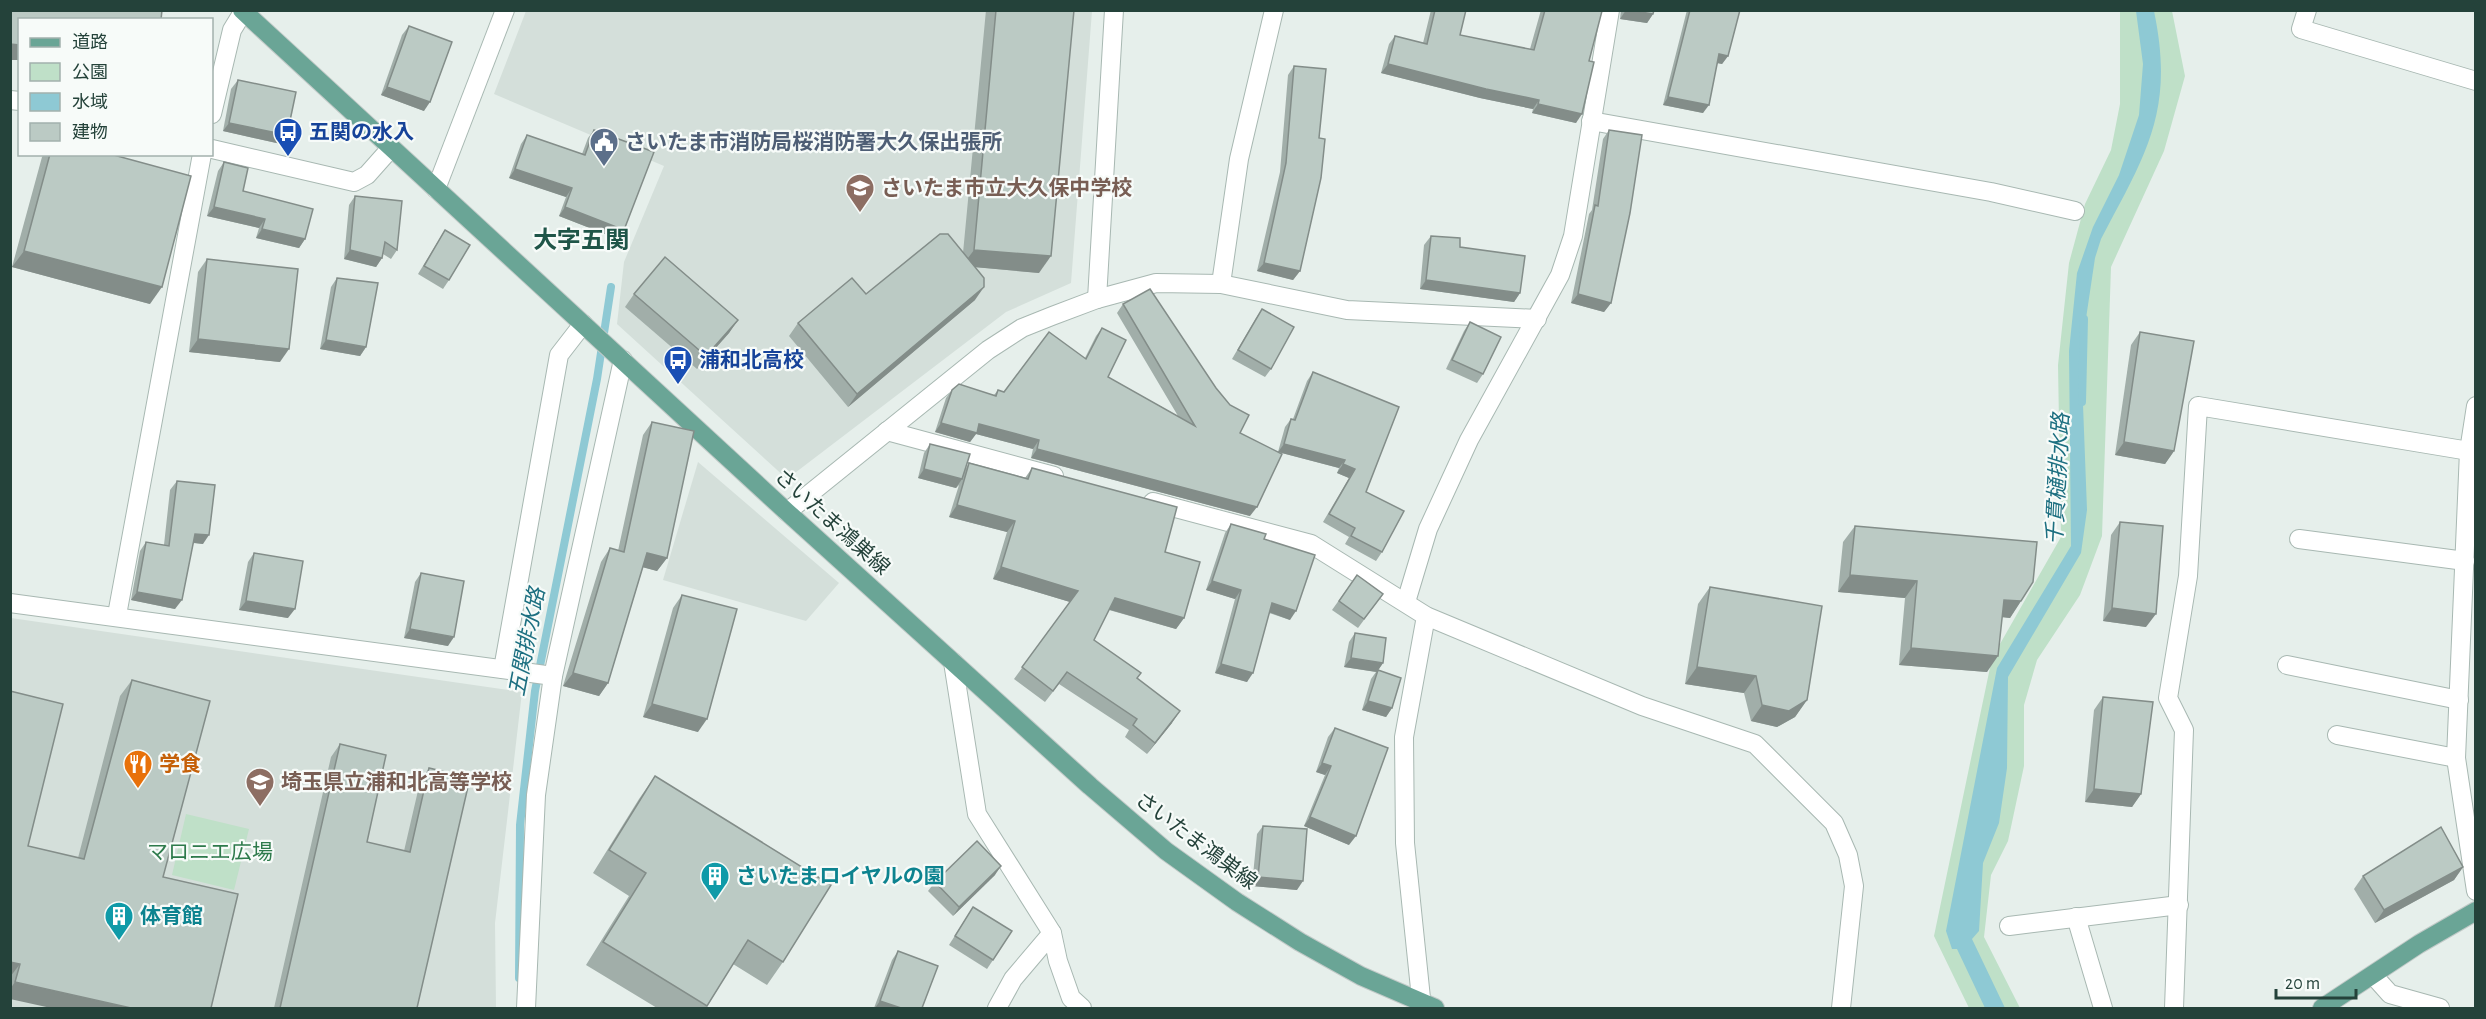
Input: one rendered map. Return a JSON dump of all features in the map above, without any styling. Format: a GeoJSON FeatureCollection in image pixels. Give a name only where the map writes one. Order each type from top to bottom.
{"type":"FeatureCollection","features":[{"type":"Feature","properties":{"kind":"main road","name":"さいたま鴻巣線"},"geometry":{"type":"LineString","coordinates":[[242,11],[787,512],[1090,786],[1166,851],[1237,902],[1300,942],[1426,1007]]}},
{"type":"Feature","properties":{"kind":"main road"},"geometry":{"type":"LineString","coordinates":[[2322,1008],[2475,911]]}},
{"type":"Feature","properties":{"kind":"street"},"geometry":{"type":"LineString","coordinates":[[436,189],[505,10]]}},
{"type":"Feature","properties":{"kind":"street"},"geometry":{"type":"LineString","coordinates":[[1097,299],[1114,10]]}},
{"type":"Feature","properties":{"kind":"street"},"geometry":{"type":"LineString","coordinates":[[1221,284],[1239,159],[1274,10]]}},
{"type":"Feature","properties":{"kind":"street"},"geometry":{"type":"LineString","coordinates":[[1406,602],[1428,529],[1468,440],[1560,275],[1573,236],[1610,10]]}},
{"type":"Feature","properties":{"kind":"street"},"geometry":{"type":"LineString","coordinates":[[2307,10],[2301,29],[2475,81]]}},
{"type":"Feature","properties":{"kind":"street"},"geometry":{"type":"LineString","coordinates":[[213,110],[232,30],[242,11]]}},
{"type":"Feature","properties":{"kind":"street"},"geometry":{"type":"LineString","coordinates":[[1591,121],[1991,192],[2075,211]]}},
{"type":"Feature","properties":{"kind":"street"},"geometry":{"type":"LineString","coordinates":[[213,149],[354,182],[367,175],[391,148]]}},
{"type":"Feature","properties":{"kind":"street"},"geometry":{"type":"LineString","coordinates":[[117,615],[202,156]]}},
{"type":"Feature","properties":{"kind":"street"},"geometry":{"type":"LineString","coordinates":[[787,512],[988,350],[1022,328],[1097,299],[1156,283],[1221,284],[1347,310],[1537,319]]}},
{"type":"Feature","properties":{"kind":"street"},"geometry":{"type":"LineString","coordinates":[[503,669],[559,355],[583,324]]}},
{"type":"Feature","properties":{"kind":"street"},"geometry":{"type":"LineString","coordinates":[[529,1008],[536,795],[553,675],[617,355]]}},
{"type":"Feature","properties":{"kind":"street"},"geometry":{"type":"LineString","coordinates":[[2174,1008],[2184,730],[2168,698],[2188,576],[2198,406],[2469,451]]}},
{"type":"Feature","properties":{"kind":"street"},"geometry":{"type":"LineString","coordinates":[[2475,406],[2469,451],[2465,561],[2469,611],[2459,700],[2456,758],[2475,891]]}},
{"type":"Feature","properties":{"kind":"street"},"geometry":{"type":"LineString","coordinates":[[887,431],[1068,479]]}},
{"type":"Feature","properties":{"kind":"street"},"geometry":{"type":"LineString","coordinates":[[1136,498],[1311,544],[1426,616],[1642,706],[1755,744],[1834,823],[1848,855],[1854,886],[1841,1008]]}},
{"type":"Feature","properties":{"kind":"street"},"geometry":{"type":"LineString","coordinates":[[2299,539],[2465,561]]}},
{"type":"Feature","properties":{"kind":"street"},"geometry":{"type":"LineString","coordinates":[[10,603],[117,615],[553,675]]}},
{"type":"Feature","properties":{"kind":"street"},"geometry":{"type":"LineString","coordinates":[[1426,616],[1404,737],[1405,843],[1426,1007]]}},
{"type":"Feature","properties":{"kind":"street"},"geometry":{"type":"LineString","coordinates":[[953,662],[977,814],[1052,933],[1058,961],[1071,998],[1082,1008]]}},
{"type":"Feature","properties":{"kind":"street"},"geometry":{"type":"LineString","coordinates":[[2287,665],[2459,700]]}},
{"type":"Feature","properties":{"kind":"street"},"geometry":{"type":"LineString","coordinates":[[2337,735],[2456,758]]}},
{"type":"Feature","properties":{"kind":"street"},"geometry":{"type":"LineString","coordinates":[[2009,926],[2179,905]]}},
{"type":"Feature","properties":{"kind":"street"},"geometry":{"type":"LineString","coordinates":[[2076,917],[2103,1008]]}},
{"type":"Feature","properties":{"kind":"street"},"geometry":{"type":"LineString","coordinates":[[997,1008],[1013,980],[1052,933]]}},
{"type":"Feature","properties":{"kind":"street"},"geometry":{"type":"LineString","coordinates":[[2373,975],[2390,994],[2440,1008]]}},
{"type":"Feature","properties":{"kind":"shaded area","name":"さいたま市立大久保中学校"},"geometry":{"type":"Polygon","coordinates":[[[526,11],[1092,11],[1071,283],[1006,312],[787,479],[617,324],[624,262],[664,166],[494,94],[526,11]]]}},
{"type":"Feature","properties":{"kind":"shaded area"},"geometry":{"type":"Polygon","coordinates":[[[698,462],[839,583],[806,621],[663,580],[698,462]]]}},
{"type":"Feature","properties":{"kind":"shaded area","name":"埼玉県立浦和北高等学校"},"geometry":{"type":"Polygon","coordinates":[[[11,618],[522,692],[495,923],[496,1008],[11,1008],[11,618]]]}},
{"type":"Feature","properties":{"kind":"green space"},"geometry":{"type":"Polygon","coordinates":[[[2120,11],[2172,11],[2185,76],[2164,151],[2111,267],[2102,536],[2080,595],[2037,660],[2024,705],[2024,766],[2008,841],[1991,875],[1984,937],[2020,1008],[1969,1008],[1934,936],[1992,658],[2061,537],[2058,365],[2069,263],[2085,204],[2111,150],[2120,104],[2120,11]]]}},
{"type":"Feature","properties":{"kind":"green space","name":"マロニエ広場"},"geometry":{"type":"Polygon","coordinates":[[[186,814],[249,829],[234,890],[172,875],[186,814]]]}},
{"type":"Feature","properties":{"kind":"water"},"geometry":{"type":"Polygon","coordinates":[[[2136,11],[2154,11],[2160,46],[2161,77],[2158,105],[2143,156],[2101,239],[2095,258],[2081,352],[2087,510],[2081,553],[2008,677],[2007,768],[1999,823],[1983,863],[1979,931],[1972,939],[2005,1008],[1985,1008],[1957,949],[1952,949],[1946,931],[1997,668],[2071,546],[2069,351],[2077,273],[2093,227],[2119,175],[2139,115],[2143,64],[2136,11]]]}},
{"type":"Feature","properties":{"kind":"building"},"geometry":{"type":"Polygon","coordinates":[[[10,10],[162,10],[161,18],[18,18],[18,45],[10,44],[10,10]]]}},
{"type":"Feature","properties":{"kind":"building"},"geometry":{"type":"Polygon","coordinates":[[[996,10],[1074,10],[1051,256],[974,250],[996,10]]]}},
{"type":"Feature","properties":{"kind":"building"},"geometry":{"type":"Polygon","coordinates":[[[1435,10],[1466,10],[1460,35],[1534,50],[1545,10],[1602,11],[1589,61],[1594,62],[1582,114],[1538,104],[1539,100],[1388,64],[1395,36],[1427,44],[1435,10]]]}},
{"type":"Feature","properties":{"kind":"building"},"geometry":{"type":"Polygon","coordinates":[[[1629,10],[1654,10],[1653,14],[1629,10]]]}},
{"type":"Feature","properties":{"kind":"building"},"geometry":{"type":"Polygon","coordinates":[[[1690,10],[1740,10],[1728,56],[1719,54],[1709,105],[1668,97],[1690,10]]]}},
{"type":"Feature","properties":{"kind":"building"},"geometry":{"type":"Polygon","coordinates":[[[409,26],[452,42],[430,102],[387,87],[409,26]]]}},
{"type":"Feature","properties":{"kind":"building"},"geometry":{"type":"Polygon","coordinates":[[[1294,66],[1326,69],[1319,138],[1325,139],[1321,178],[1300,271],[1264,263],[1286,163],[1294,66]]]}},
{"type":"Feature","properties":{"kind":"building"},"geometry":{"type":"Polygon","coordinates":[[[238,80],[296,92],[287,135],[229,123],[238,80]]]}},
{"type":"Feature","properties":{"kind":"building"},"geometry":{"type":"Polygon","coordinates":[[[594,130],[654,152],[624,230],[565,207],[572,188],[515,169],[527,135],[585,155],[594,130]]]}},
{"type":"Feature","properties":{"kind":"building"},"geometry":{"type":"Polygon","coordinates":[[[1609,130],[1642,135],[1630,213],[1611,303],[1578,294],[1595,205],[1598,206],[1609,130]]]}},
{"type":"Feature","properties":{"kind":"building"},"geometry":{"type":"Polygon","coordinates":[[[49,156],[117,156],[191,176],[162,287],[24,251],[49,156]]]}},
{"type":"Feature","properties":{"kind":"building"},"geometry":{"type":"Polygon","coordinates":[[[224,162],[248,168],[243,191],[313,209],[305,239],[262,229],[265,219],[214,207],[224,162]]]}},
{"type":"Feature","properties":{"kind":"building"},"geometry":{"type":"Polygon","coordinates":[[[355,196],[402,201],[397,250],[385,242],[382,258],[350,250],[355,196]]]}},
{"type":"Feature","properties":{"kind":"building"},"geometry":{"type":"Polygon","coordinates":[[[445,230],[470,245],[449,280],[424,266],[445,230]]]}},
{"type":"Feature","properties":{"kind":"building"},"geometry":{"type":"Polygon","coordinates":[[[940,234],[948,234],[984,278],[984,287],[857,394],[798,323],[852,278],[866,294],[940,234]]]}},
{"type":"Feature","properties":{"kind":"building"},"geometry":{"type":"Polygon","coordinates":[[[1431,236],[1460,238],[1460,247],[1525,256],[1520,293],[1426,280],[1431,236]]]}},
{"type":"Feature","properties":{"kind":"building"},"geometry":{"type":"Polygon","coordinates":[[[665,257],[738,320],[706,356],[634,294],[665,257]]]}},
{"type":"Feature","properties":{"kind":"building"},"geometry":{"type":"Polygon","coordinates":[[[207,259],[298,269],[289,349],[198,339],[207,259]]]}},
{"type":"Feature","properties":{"kind":"building"},"geometry":{"type":"Polygon","coordinates":[[[337,278],[378,283],[366,347],[326,340],[337,278]]]}},
{"type":"Feature","properties":{"kind":"building"},"geometry":{"type":"Polygon","coordinates":[[[1150,289],[1216,388],[1230,405],[1249,415],[1240,433],[1282,454],[1257,507],[1037,449],[1039,440],[979,424],[977,433],[941,423],[952,390],[959,384],[996,396],[998,390],[1004,392],[1049,332],[1086,359],[1102,328],[1126,340],[1108,377],[1195,426],[1123,304],[1150,289]]]}},
{"type":"Feature","properties":{"kind":"building"},"geometry":{"type":"Polygon","coordinates":[[[1262,309],[1294,327],[1271,369],[1238,350],[1262,309]]]}},
{"type":"Feature","properties":{"kind":"building"},"geometry":{"type":"Polygon","coordinates":[[[1470,322],[1501,337],[1483,374],[1452,360],[1470,322]]]}},
{"type":"Feature","properties":{"kind":"building"},"geometry":{"type":"Polygon","coordinates":[[[2140,332],[2194,341],[2174,451],[2124,442],[2140,332]]]}},
{"type":"Feature","properties":{"kind":"building"},"geometry":{"type":"Polygon","coordinates":[[[1313,372],[1399,407],[1366,492],[1404,511],[1382,552],[1351,536],[1355,528],[1329,514],[1355,469],[1343,464],[1345,460],[1284,444],[1291,419],[1295,420],[1313,372]]]}},
{"type":"Feature","properties":{"kind":"building"},"geometry":{"type":"Polygon","coordinates":[[[652,422],[694,431],[667,558],[647,553],[608,683],[573,673],[610,548],[624,552],[652,422]]]}},
{"type":"Feature","properties":{"kind":"building"},"geometry":{"type":"Polygon","coordinates":[[[930,444],[970,454],[962,479],[924,469],[930,444]]]}},
{"type":"Feature","properties":{"kind":"building"},"geometry":{"type":"Polygon","coordinates":[[[969,463],[1028,479],[1032,468],[1177,507],[1165,552],[1200,562],[1184,618],[1115,598],[1094,640],[1141,673],[1137,678],[1180,711],[1155,743],[1133,725],[1137,719],[1067,672],[1053,691],[1022,667],[1078,591],[1001,567],[1015,521],[957,505],[969,463]]]}},
{"type":"Feature","properties":{"kind":"building"},"geometry":{"type":"Polygon","coordinates":[[[177,481],[215,485],[209,535],[195,534],[182,600],[137,592],[146,542],[169,546],[177,481]]]}},
{"type":"Feature","properties":{"kind":"building"},"geometry":{"type":"Polygon","coordinates":[[[2120,522],[2163,526],[2156,614],[2112,608],[2120,522]]]}},
{"type":"Feature","properties":{"kind":"building"},"geometry":{"type":"Polygon","coordinates":[[[1231,524],[1266,534],[1264,539],[1315,555],[1296,611],[1272,603],[1253,673],[1221,664],[1241,590],[1212,581],[1231,524]]]}},
{"type":"Feature","properties":{"kind":"building"},"geometry":{"type":"Polygon","coordinates":[[[1855,526],[2037,542],[2033,582],[2021,601],[2004,600],[1998,656],[1911,648],[1917,581],[1850,575],[1855,526]]]}},
{"type":"Feature","properties":{"kind":"building"},"geometry":{"type":"Polygon","coordinates":[[[254,553],[303,561],[295,609],[246,601],[254,553]]]}},
{"type":"Feature","properties":{"kind":"building"},"geometry":{"type":"Polygon","coordinates":[[[421,573],[464,581],[454,637],[410,629],[421,573]]]}},
{"type":"Feature","properties":{"kind":"building"},"geometry":{"type":"Polygon","coordinates":[[[1357,575],[1383,594],[1364,619],[1339,601],[1357,575]]]}},
{"type":"Feature","properties":{"kind":"building"},"geometry":{"type":"Polygon","coordinates":[[[1710,587],[1822,606],[1807,700],[1789,711],[1762,705],[1756,676],[1697,667],[1710,587]]]}},
{"type":"Feature","properties":{"kind":"building"},"geometry":{"type":"Polygon","coordinates":[[[682,595],[737,609],[707,719],[652,704],[682,595]]]}},
{"type":"Feature","properties":{"kind":"building"},"geometry":{"type":"Polygon","coordinates":[[[1355,633],[1386,638],[1383,663],[1351,658],[1355,633]]]}},
{"type":"Feature","properties":{"kind":"building"},"geometry":{"type":"Polygon","coordinates":[[[1378,670],[1401,678],[1392,708],[1368,701],[1378,670]]]}},
{"type":"Feature","properties":{"kind":"building"},"geometry":{"type":"Polygon","coordinates":[[[132,680],[210,701],[163,877],[238,894],[211,1008],[131,1008],[15,982],[20,964],[10,962],[10,691],[63,704],[28,846],[84,859],[132,680]]]}},
{"type":"Feature","properties":{"kind":"building"},"geometry":{"type":"Polygon","coordinates":[[[2103,697],[2153,702],[2141,794],[2094,789],[2103,697]]]}},
{"type":"Feature","properties":{"kind":"building"},"geometry":{"type":"Polygon","coordinates":[[[1335,728],[1388,748],[1356,836],[1310,817],[1331,766],[1322,763],[1335,728]]]}},
{"type":"Feature","properties":{"kind":"building"},"geometry":{"type":"Polygon","coordinates":[[[340,744],[386,755],[367,842],[410,852],[429,768],[470,778],[417,1008],[280,1008],[340,744]]]}},
{"type":"Feature","properties":{"kind":"building","name":"さいたまロイヤルの園"},"geometry":{"type":"Polygon","coordinates":[[[655,776],[831,885],[783,962],[748,940],[707,1006],[603,942],[646,873],[609,850],[655,776]]]}},
{"type":"Feature","properties":{"kind":"building"},"geometry":{"type":"Polygon","coordinates":[[[1263,826],[1307,829],[1303,881],[1258,877],[1263,826]]]}},
{"type":"Feature","properties":{"kind":"building"},"geometry":{"type":"Polygon","coordinates":[[[2441,827],[2463,867],[2384,910],[2363,876],[2441,827]]]}},
{"type":"Feature","properties":{"kind":"building"},"geometry":{"type":"Polygon","coordinates":[[[977,841],[1001,866],[959,907],[935,882],[977,841]]]}},
{"type":"Feature","properties":{"kind":"building"},"geometry":{"type":"Polygon","coordinates":[[[973,907],[1012,931],[993,960],[955,936],[973,907]]]}},
{"type":"Feature","properties":{"kind":"building"},"geometry":{"type":"Polygon","coordinates":[[[898,951],[938,966],[922,1008],[901,1008],[880,1001],[898,951]]]}},
{"type":"Feature","properties":{"kind":"waterway","name":"五関排水路"},"geometry":{"type":"LineString","coordinates":[[519,978],[520,825],[535,691],[597,379],[611,287]]}},
{"type":"Feature","properties":{"kind":"waterway","name":"千貫樋排水路"},"geometry":{"type":"LineString","coordinates":[[2082,402],[2084,319]]}},
{"type":"Feature","properties":{"kind":"place","name":"五関の水入"},"geometry":{"type":"Point","coordinates":[288,158]}},
{"type":"Feature","properties":{"kind":"place","name":"さいたま市消防局桜消防署大久保出張所"},"geometry":{"type":"Point","coordinates":[604,168]}},
{"type":"Feature","properties":{"kind":"place","name":"さいたま市立大久保中学校"},"geometry":{"type":"Point","coordinates":[860,214]}},
{"type":"Feature","properties":{"kind":"place","name":"浦和北高校"},"geometry":{"type":"Point","coordinates":[678,386]}},
{"type":"Feature","properties":{"kind":"place","name":"学食"},"geometry":{"type":"Point","coordinates":[138,790]}},
{"type":"Feature","properties":{"kind":"place","name":"埼玉県立浦和北高等学校"},"geometry":{"type":"Point","coordinates":[260,808]}},
{"type":"Feature","properties":{"kind":"place","name":"さいたまロイヤルの園"},"geometry":{"type":"Point","coordinates":[715,902]}},
{"type":"Feature","properties":{"kind":"place","name":"体育館"},"geometry":{"type":"Point","coordinates":[119,942]}},
{"type":"Feature","properties":{"kind":"district","name":"大字五関"},"geometry":{"type":"Point","coordinates":[581,241]}}]}
